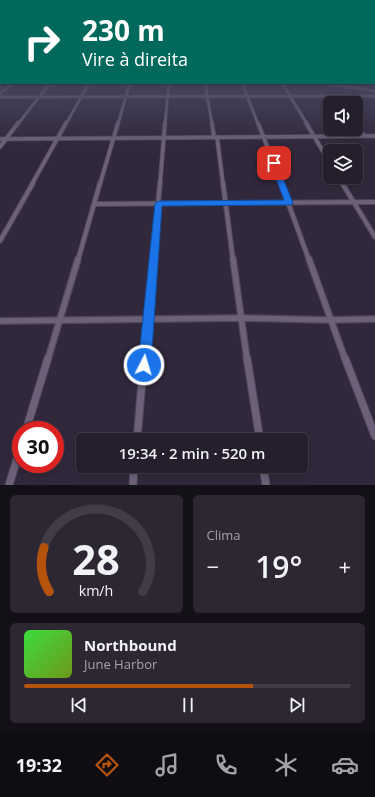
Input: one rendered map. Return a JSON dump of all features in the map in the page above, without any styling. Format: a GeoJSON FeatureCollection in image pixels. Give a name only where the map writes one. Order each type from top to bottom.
{"type":"FeatureCollection","features":[{"type":"Feature","properties":{"kind":"street"},"geometry":{"type":"LineString","coordinates":[[0,147],[38,101]]}},
{"type":"Feature","properties":{"kind":"street"},"geometry":{"type":"LineString","coordinates":[[0,241],[79,101]]}},
{"type":"Feature","properties":{"kind":"street"},"geometry":{"type":"LineString","coordinates":[[29,421],[96,204],[125,101]]}},
{"type":"Feature","properties":{"kind":"street"},"geometry":{"type":"LineString","coordinates":[[138,433],[168,101]]}},
{"type":"Feature","properties":{"kind":"street"},"geometry":{"type":"LineString","coordinates":[[208,101],[226,203],[241,318],[259,433]]}},
{"type":"Feature","properties":{"kind":"street"},"geometry":{"type":"LineString","coordinates":[[249,101],[289,203],[330,320],[375,436]]}},
{"type":"Feature","properties":{"kind":"street"},"geometry":{"type":"LineString","coordinates":[[293,101],[323,152]]}},
{"type":"Feature","properties":{"kind":"street"},"geometry":{"type":"LineString","coordinates":[[0,139],[375,136]]}},
{"type":"Feature","properties":{"kind":"street"},"geometry":{"type":"LineString","coordinates":[[342,184],[375,237]]}},
{"type":"Feature","properties":{"kind":"street"},"geometry":{"type":"LineString","coordinates":[[96,204],[375,202]]}},
{"type":"Feature","properties":{"kind":"street"},"geometry":{"type":"LineString","coordinates":[[0,321],[241,318],[330,320],[375,319]]}},
{"type":"Feature","properties":{"kind":"street"},"geometry":{"type":"LineString","coordinates":[[9,485],[13,473]]}},
{"type":"Feature","properties":{"kind":"street"},"geometry":{"type":"LineString","coordinates":[[133,485],[134,473]]}},
{"type":"Feature","properties":{"kind":"street"},"geometry":{"type":"LineString","coordinates":[[265,473],[266,485]]}},
{"type":"Feature","properties":{"kind":"route"},"geometry":{"type":"LineString","coordinates":[[144,365],[159,203],[289,203],[274,163]]}}]}
